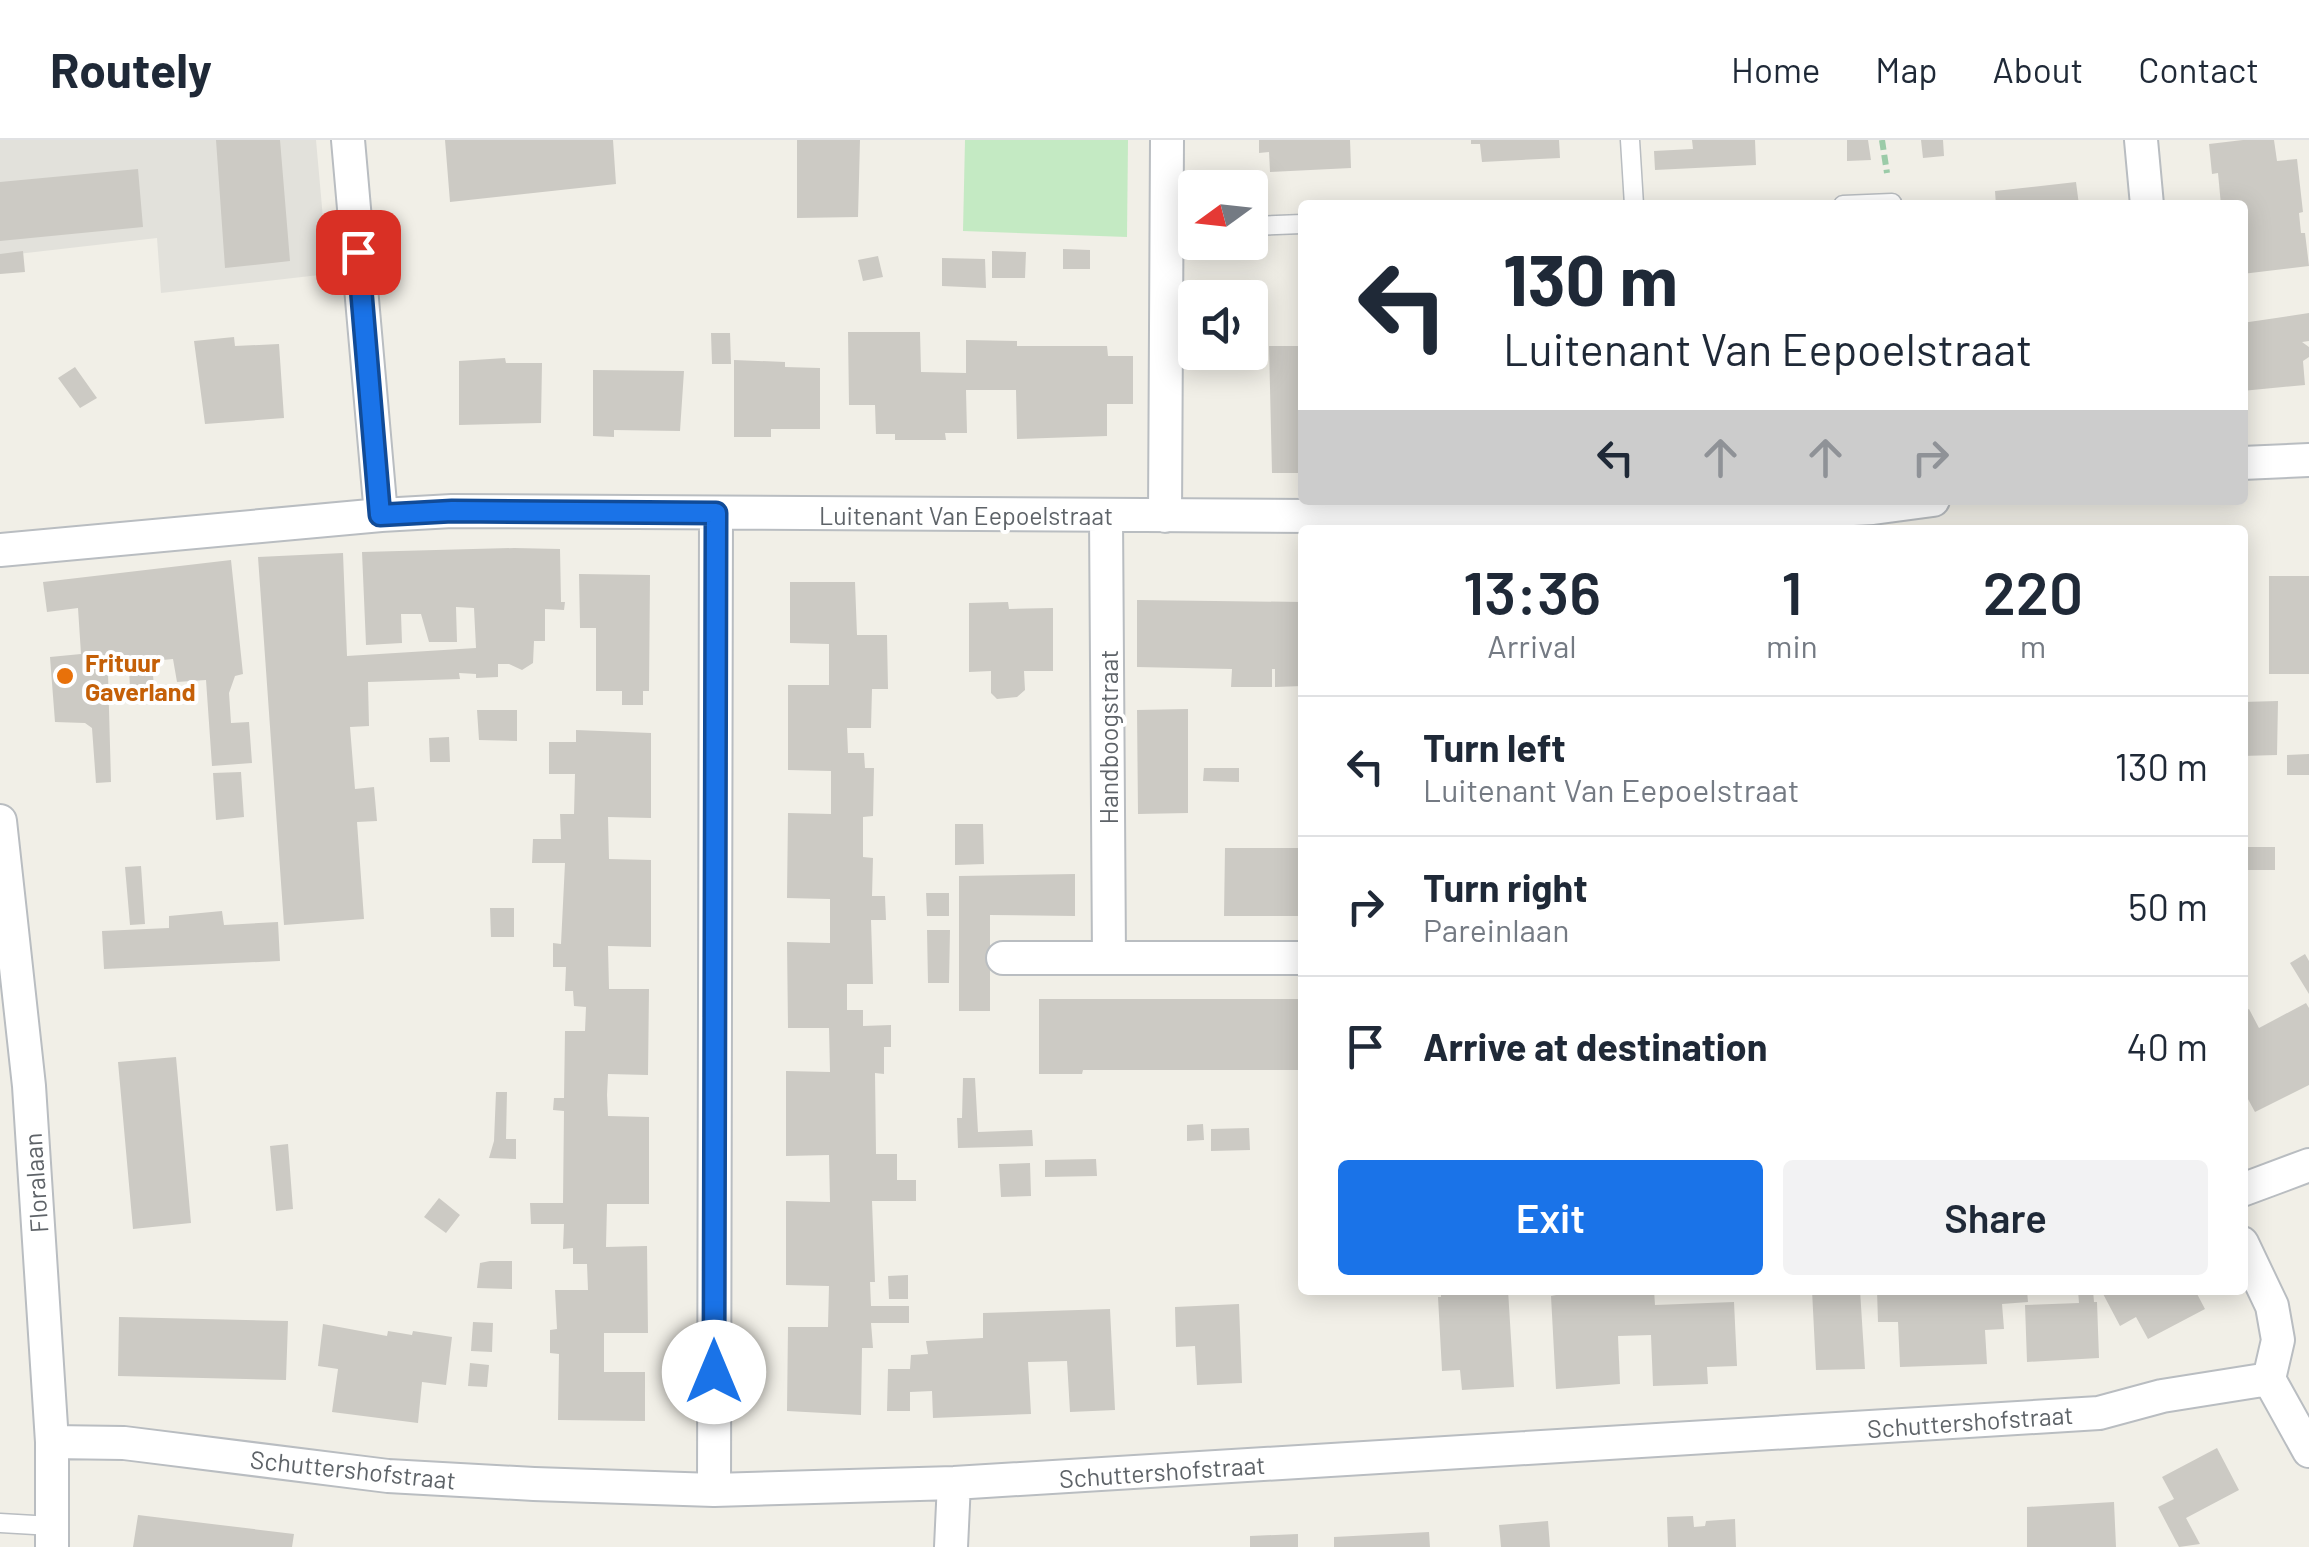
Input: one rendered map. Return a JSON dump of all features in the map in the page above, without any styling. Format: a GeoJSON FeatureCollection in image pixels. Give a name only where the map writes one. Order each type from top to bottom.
{"type":"FeatureCollection","features":[{"type":"Feature","properties":{"kind":"street"},"geometry":{"type":"LineString","coordinates":[[348,140],[380,515]]}},
{"type":"Feature","properties":{"kind":"street"},"geometry":{"type":"LineString","coordinates":[[1167,140],[1178,210]]}},
{"type":"Feature","properties":{"kind":"street"},"geometry":{"type":"LineString","coordinates":[[2140,140],[2146,200]]}},
{"type":"Feature","properties":{"kind":"street"},"geometry":{"type":"LineString","coordinates":[[1165,516],[1179,260]]}},
{"type":"Feature","properties":{"kind":"street"},"geometry":{"type":"LineString","coordinates":[[2248,462],[2309,460]]}},
{"type":"Feature","properties":{"kind":"street","name":"Luitenant Van Eepoelstraat"},"geometry":{"type":"LineString","coordinates":[[0,550],[452,511],[1875,519],[1917,505]]}},
{"type":"Feature","properties":{"kind":"street"},"geometry":{"type":"LineString","coordinates":[[714,1490],[716,513]]}},
{"type":"Feature","properties":{"kind":"street","name":"Handboogstraat"},"geometry":{"type":"LineString","coordinates":[[1106,516],[1109,958]]}},
{"type":"Feature","properties":{"kind":"street","name":"Floralaan"},"geometry":{"type":"LineString","coordinates":[[0,821],[8,984],[29,1086],[52,1442],[52,1537]]}},
{"type":"Feature","properties":{"kind":"street"},"geometry":{"type":"LineString","coordinates":[[1003,958],[1298,958]]}},
{"type":"Feature","properties":{"kind":"street"},"geometry":{"type":"LineString","coordinates":[[2248,1188],[2309,1165]]}},
{"type":"Feature","properties":{"kind":"street"},"geometry":{"type":"LineString","coordinates":[[2248,1256],[2272,1306],[2278,1340],[2269,1380],[2309,1451]]}},
{"type":"Feature","properties":{"kind":"street","name":"Schuttershofstraat"},"geometry":{"type":"LineString","coordinates":[[52,1442],[124,1442],[388,1476],[534,1484],[714,1490],[954,1484],[2099,1412],[2162,1396],[2269,1380]]}},
{"type":"Feature","properties":{"kind":"street"},"geometry":{"type":"LineString","coordinates":[[951,1547],[954,1484]]}},
{"type":"Feature","properties":{"kind":"lane"},"geometry":{"type":"LineString","coordinates":[[1630,140],[1634,200]]}},
{"type":"Feature","properties":{"kind":"lane"},"geometry":{"type":"LineString","coordinates":[[1268,225],[1298,224]]}},
{"type":"Feature","properties":{"kind":"lane"},"geometry":{"type":"LineString","coordinates":[[0,1523],[52,1537]]}},
{"type":"Feature","properties":{"kind":"shaded area"},"geometry":{"type":"Polygon","coordinates":[[[0,140],[316,140],[328,274],[161,293],[157,238],[0,256],[0,140]]]}},
{"type":"Feature","properties":{"kind":"green space"},"geometry":{"type":"Polygon","coordinates":[[[965,140],[1128,140],[1127,237],[963,231],[965,140]]]}},
{"type":"Feature","properties":{"kind":"building"},"geometry":{"type":"Polygon","coordinates":[[[216,140],[280,140],[290,261],[225,268],[216,140]]]}},
{"type":"Feature","properties":{"kind":"building"},"geometry":{"type":"Polygon","coordinates":[[[445,140],[613,140],[616,184],[450,202],[445,140]]]}},
{"type":"Feature","properties":{"kind":"building"},"geometry":{"type":"Polygon","coordinates":[[[797,140],[860,140],[858,217],[797,218],[797,140]]]}},
{"type":"Feature","properties":{"kind":"building"},"geometry":{"type":"Polygon","coordinates":[[[1259,140],[1350,140],[1351,168],[1270,172],[1269,152],[1259,153],[1259,140]]]}},
{"type":"Feature","properties":{"kind":"building"},"geometry":{"type":"Polygon","coordinates":[[[1471,140],[1559,140],[1560,158],[1482,162],[1480,144],[1471,144],[1471,140]]]}},
{"type":"Feature","properties":{"kind":"building"},"geometry":{"type":"Polygon","coordinates":[[[1692,140],[1755,140],[1756,165],[1655,170],[1654,151],[1693,149],[1692,140]]]}},
{"type":"Feature","properties":{"kind":"building"},"geometry":{"type":"Polygon","coordinates":[[[1847,140],[1868,140],[1871,160],[1847,161],[1847,140]]]}},
{"type":"Feature","properties":{"kind":"building"},"geometry":{"type":"Polygon","coordinates":[[[1921,140],[1943,140],[1944,156],[1923,158],[1921,140]]]}},
{"type":"Feature","properties":{"kind":"building"},"geometry":{"type":"Polygon","coordinates":[[[2274,140],[2277,161],[2297,159],[2303,212],[2299,213],[2301,233],[2305,233],[2309,266],[2248,273],[2248,200],[2221,200],[2218,173],[2212,174],[2209,144],[2274,140]]]}},
{"type":"Feature","properties":{"kind":"building"},"geometry":{"type":"Polygon","coordinates":[[[138,169],[143,227],[0,241],[0,182],[138,169]]]}},
{"type":"Feature","properties":{"kind":"building"},"geometry":{"type":"Polygon","coordinates":[[[2076,182],[2078,200],[1996,200],[1995,191],[2076,182]]]}},
{"type":"Feature","properties":{"kind":"building"},"geometry":{"type":"Polygon","coordinates":[[[1063,249],[1090,250],[1090,269],[1063,269],[1063,249]]]}},
{"type":"Feature","properties":{"kind":"building"},"geometry":{"type":"Polygon","coordinates":[[[23,251],[25,272],[0,274],[0,254],[23,251]]]}},
{"type":"Feature","properties":{"kind":"building"},"geometry":{"type":"Polygon","coordinates":[[[992,251],[1026,252],[1025,278],[992,278],[992,251]]]}},
{"type":"Feature","properties":{"kind":"building"},"geometry":{"type":"Polygon","coordinates":[[[878,256],[883,277],[863,281],[858,260],[878,256]]]}},
{"type":"Feature","properties":{"kind":"building"},"geometry":{"type":"Polygon","coordinates":[[[942,258],[985,259],[986,288],[942,286],[942,258]]]}},
{"type":"Feature","properties":{"kind":"building"},"geometry":{"type":"Polygon","coordinates":[[[2309,313],[2309,341],[2302,342],[2309,347],[2309,357],[2303,361],[2305,385],[2248,390],[2248,322],[2309,313]]]}},
{"type":"Feature","properties":{"kind":"building"},"geometry":{"type":"Polygon","coordinates":[[[848,332],[920,332],[921,372],[966,373],[966,340],[1017,341],[1017,346],[1107,346],[1108,356],[1133,356],[1133,404],[1107,404],[1107,436],[1017,439],[1016,390],[966,390],[967,433],[945,433],[946,440],[895,440],[895,434],[876,434],[875,405],[849,405],[848,332]]]}},
{"type":"Feature","properties":{"kind":"building"},"geometry":{"type":"Polygon","coordinates":[[[711,333],[730,333],[731,364],[712,364],[711,333]]]}},
{"type":"Feature","properties":{"kind":"building"},"geometry":{"type":"Polygon","coordinates":[[[234,337],[235,346],[279,344],[284,418],[205,424],[194,341],[234,337]]]}},
{"type":"Feature","properties":{"kind":"building"},"geometry":{"type":"Polygon","coordinates":[[[1269,346],[1298,346],[1298,473],[1272,473],[1269,346]]]}},
{"type":"Feature","properties":{"kind":"building"},"geometry":{"type":"Polygon","coordinates":[[[505,358],[506,363],[542,363],[541,423],[459,425],[459,361],[505,358]]]}},
{"type":"Feature","properties":{"kind":"building"},"geometry":{"type":"Polygon","coordinates":[[[734,360],[820,368],[820,429],[771,429],[771,437],[734,437],[734,360]]]}},
{"type":"Feature","properties":{"kind":"building"},"geometry":{"type":"Polygon","coordinates":[[[75,367],[97,398],[80,408],[58,378],[75,367]]]}},
{"type":"Feature","properties":{"kind":"building"},"geometry":{"type":"Polygon","coordinates":[[[593,370],[684,371],[680,431],[614,430],[614,437],[593,436],[593,370]]]}},
{"type":"Feature","properties":{"kind":"building"},"geometry":{"type":"Polygon","coordinates":[[[560,549],[564,610],[545,609],[545,641],[534,641],[533,663],[522,670],[498,664],[498,677],[476,678],[476,674],[459,673],[460,679],[368,682],[369,726],[350,727],[355,789],[374,787],[377,821],[357,822],[364,919],[284,925],[258,557],[343,553],[347,656],[476,648],[474,608],[456,607],[457,642],[429,642],[421,614],[401,614],[402,643],[366,645],[362,552],[560,549]]]}},
{"type":"Feature","properties":{"kind":"building"},"geometry":{"type":"Polygon","coordinates":[[[231,560],[243,674],[235,676],[229,693],[231,723],[249,722],[252,763],[212,766],[206,680],[177,682],[173,659],[152,661],[154,688],[130,689],[129,667],[120,666],[121,673],[108,673],[111,782],[96,783],[92,728],[85,723],[55,722],[50,657],[81,654],[78,608],[47,612],[43,582],[231,560]]]}},
{"type":"Feature","properties":{"kind":"building"},"geometry":{"type":"Polygon","coordinates":[[[579,574],[650,575],[649,691],[643,691],[643,705],[622,705],[622,691],[596,691],[596,628],[580,628],[579,574]]]}},
{"type":"Feature","properties":{"kind":"building"},"geometry":{"type":"Polygon","coordinates":[[[2269,576],[2309,576],[2309,674],[2269,674],[2269,576]]]}},
{"type":"Feature","properties":{"kind":"building"},"geometry":{"type":"Polygon","coordinates":[[[790,582],[855,582],[857,635],[887,635],[888,689],[872,689],[871,728],[847,728],[848,753],[864,753],[865,768],[874,768],[873,816],[863,817],[863,857],[873,858],[872,896],[885,896],[886,920],[871,920],[873,984],[847,984],[847,1010],[863,1010],[863,1026],[891,1025],[891,1047],[884,1047],[884,1074],[875,1073],[876,1154],[897,1154],[897,1180],[916,1180],[916,1201],[872,1201],[875,1282],[870,1282],[871,1306],[909,1306],[909,1323],[871,1323],[873,1348],[862,1348],[861,1415],[787,1411],[788,1327],[828,1327],[829,1286],[786,1285],[786,1201],[830,1202],[829,1155],[786,1156],[786,1071],[830,1072],[829,1028],[788,1028],[787,942],[830,943],[830,899],[787,898],[788,813],[831,814],[831,771],[788,770],[788,685],[829,685],[829,644],[790,643],[790,582]]]}},
{"type":"Feature","properties":{"kind":"building"},"geometry":{"type":"Polygon","coordinates":[[[1137,600],[1298,602],[1298,686],[1275,687],[1275,669],[1272,687],[1231,687],[1232,669],[1137,667],[1137,600]]]}},
{"type":"Feature","properties":{"kind":"building"},"geometry":{"type":"Polygon","coordinates":[[[1008,602],[1009,609],[1053,608],[1053,671],[1024,671],[1025,690],[1017,697],[997,699],[991,693],[991,671],[969,672],[969,603],[1008,602]]]}},
{"type":"Feature","properties":{"kind":"building"},"geometry":{"type":"Polygon","coordinates":[[[2278,701],[2277,755],[2248,756],[2248,702],[2278,701]]]}},
{"type":"Feature","properties":{"kind":"building"},"geometry":{"type":"Polygon","coordinates":[[[1188,709],[1188,813],[1138,814],[1137,710],[1188,709]]]}},
{"type":"Feature","properties":{"kind":"building"},"geometry":{"type":"Polygon","coordinates":[[[477,710],[517,710],[517,741],[479,740],[477,710]]]}},
{"type":"Feature","properties":{"kind":"building"},"geometry":{"type":"Polygon","coordinates":[[[576,730],[651,733],[651,818],[608,817],[609,859],[651,860],[651,947],[608,946],[609,989],[649,989],[648,1075],[608,1074],[607,1095],[608,1116],[649,1117],[649,1204],[607,1204],[606,1247],[647,1246],[648,1333],[604,1333],[604,1372],[645,1372],[645,1421],[558,1420],[559,1354],[550,1353],[550,1330],[557,1329],[555,1290],[588,1290],[587,1264],[573,1264],[573,1248],[563,1249],[564,1224],[531,1224],[530,1203],[563,1203],[564,1111],[553,1110],[554,1098],[564,1098],[565,1031],[585,1031],[586,1007],[574,1006],[573,991],[565,991],[566,967],[553,967],[553,943],[561,944],[565,863],[532,863],[533,839],[561,839],[560,814],[574,814],[575,774],[549,774],[549,742],[576,742],[576,730]]]}},
{"type":"Feature","properties":{"kind":"building"},"geometry":{"type":"Polygon","coordinates":[[[449,737],[450,762],[430,762],[429,738],[449,737]]]}},
{"type":"Feature","properties":{"kind":"building"},"geometry":{"type":"Polygon","coordinates":[[[2309,754],[2309,775],[2287,775],[2287,755],[2309,754]]]}},
{"type":"Feature","properties":{"kind":"building"},"geometry":{"type":"Polygon","coordinates":[[[1204,768],[1239,768],[1239,782],[1203,781],[1204,768]]]}},
{"type":"Feature","properties":{"kind":"building"},"geometry":{"type":"Polygon","coordinates":[[[241,772],[244,817],[216,820],[213,773],[241,772]]]}},
{"type":"Feature","properties":{"kind":"building"},"geometry":{"type":"Polygon","coordinates":[[[955,824],[983,824],[984,864],[955,865],[955,824]]]}},
{"type":"Feature","properties":{"kind":"building"},"geometry":{"type":"Polygon","coordinates":[[[2248,847],[2275,847],[2275,870],[2248,870],[2248,847]]]}},
{"type":"Feature","properties":{"kind":"building"},"geometry":{"type":"Polygon","coordinates":[[[1225,848],[1298,848],[1298,916],[1224,916],[1225,848]]]}},
{"type":"Feature","properties":{"kind":"building"},"geometry":{"type":"Polygon","coordinates":[[[141,866],[145,924],[130,925],[125,867],[141,866]]]}},
{"type":"Feature","properties":{"kind":"building"},"geometry":{"type":"Polygon","coordinates":[[[1075,874],[1075,916],[990,915],[990,1011],[959,1011],[959,876],[1075,874]]]}},
{"type":"Feature","properties":{"kind":"building"},"geometry":{"type":"Polygon","coordinates":[[[926,893],[949,893],[949,916],[927,916],[926,893]]]}},
{"type":"Feature","properties":{"kind":"building"},"geometry":{"type":"Polygon","coordinates":[[[490,908],[514,908],[514,937],[491,937],[490,908]]]}},
{"type":"Feature","properties":{"kind":"building"},"geometry":{"type":"Polygon","coordinates":[[[222,911],[224,925],[278,922],[280,961],[104,969],[102,931],[169,928],[169,916],[222,911]]]}},
{"type":"Feature","properties":{"kind":"building"},"geometry":{"type":"Polygon","coordinates":[[[927,930],[950,930],[949,983],[928,983],[927,930]]]}},
{"type":"Feature","properties":{"kind":"building"},"geometry":{"type":"Polygon","coordinates":[[[2305,954],[2309,961],[2309,994],[2290,963],[2305,954]]]}},
{"type":"Feature","properties":{"kind":"building"},"geometry":{"type":"Polygon","coordinates":[[[1039,999],[1298,999],[1298,1070],[1083,1070],[1082,1074],[1039,1074],[1039,999]]]}},
{"type":"Feature","properties":{"kind":"building"},"geometry":{"type":"Polygon","coordinates":[[[2306,1003],[2309,1008],[2309,1085],[2255,1112],[2248,1099],[2248,1009],[2259,1028],[2306,1003]]]}},
{"type":"Feature","properties":{"kind":"building"},"geometry":{"type":"Polygon","coordinates":[[[176,1057],[191,1223],[133,1229],[118,1062],[176,1057]]]}},
{"type":"Feature","properties":{"kind":"building"},"geometry":{"type":"Polygon","coordinates":[[[963,1078],[975,1078],[978,1132],[1032,1130],[1033,1146],[958,1148],[957,1118],[962,1118],[963,1078]]]}},
{"type":"Feature","properties":{"kind":"building"},"geometry":{"type":"Polygon","coordinates":[[[496,1092],[507,1092],[506,1139],[516,1139],[516,1159],[489,1158],[494,1141],[496,1092]]]}},
{"type":"Feature","properties":{"kind":"building"},"geometry":{"type":"Polygon","coordinates":[[[1203,1124],[1204,1140],[1187,1141],[1187,1125],[1203,1124]]]}},
{"type":"Feature","properties":{"kind":"building"},"geometry":{"type":"Polygon","coordinates":[[[1249,1128],[1250,1150],[1211,1151],[1211,1129],[1249,1128]]]}},
{"type":"Feature","properties":{"kind":"building"},"geometry":{"type":"Polygon","coordinates":[[[288,1144],[293,1209],[276,1211],[270,1146],[288,1144]]]}},
{"type":"Feature","properties":{"kind":"building"},"geometry":{"type":"Polygon","coordinates":[[[1096,1159],[1097,1176],[1045,1177],[1045,1160],[1096,1159]]]}},
{"type":"Feature","properties":{"kind":"building"},"geometry":{"type":"Polygon","coordinates":[[[1030,1163],[1031,1196],[1001,1197],[999,1164],[1030,1163]]]}},
{"type":"Feature","properties":{"kind":"building"},"geometry":{"type":"Polygon","coordinates":[[[439,1198],[460,1215],[446,1233],[424,1217],[439,1198]]]}},
{"type":"Feature","properties":{"kind":"building"},"geometry":{"type":"Polygon","coordinates":[[[512,1261],[512,1289],[477,1288],[480,1263],[512,1261]]]}},
{"type":"Feature","properties":{"kind":"building"},"geometry":{"type":"Polygon","coordinates":[[[908,1275],[908,1299],[889,1299],[888,1276],[908,1275]]]}},
{"type":"Feature","properties":{"kind":"building"},"geometry":{"type":"Polygon","coordinates":[[[1508,1295],[1514,1387],[1462,1390],[1460,1370],[1442,1371],[1441,1297],[1508,1295]]]}},
{"type":"Feature","properties":{"kind":"building"},"geometry":{"type":"Polygon","coordinates":[[[1654,1295],[1655,1305],[1734,1302],[1737,1366],[1707,1367],[1708,1384],[1653,1386],[1651,1335],[1618,1336],[1620,1384],[1556,1389],[1551,1296],[1654,1295]]]}},
{"type":"Feature","properties":{"kind":"building"},"geometry":{"type":"Polygon","coordinates":[[[1812,1295],[1860,1295],[1865,1369],[1816,1370],[1812,1295]]]}},
{"type":"Feature","properties":{"kind":"building"},"geometry":{"type":"Polygon","coordinates":[[[1877,1295],[2027,1295],[2028,1302],[2002,1304],[2004,1329],[1985,1330],[1987,1364],[1900,1367],[1898,1322],[1878,1322],[1877,1295]]]}},
{"type":"Feature","properties":{"kind":"building"},"geometry":{"type":"Polygon","coordinates":[[[2078,1295],[2093,1295],[2097,1302],[2099,1358],[2027,1362],[2025,1305],[2079,1303],[2078,1295]]]}},
{"type":"Feature","properties":{"kind":"building"},"geometry":{"type":"Polygon","coordinates":[[[2104,1295],[2198,1295],[2205,1309],[2148,1339],[2136,1317],[2120,1326],[2104,1295]]]}},
{"type":"Feature","properties":{"kind":"building"},"geometry":{"type":"Polygon","coordinates":[[[1239,1304],[1242,1383],[1197,1385],[1195,1346],[1176,1347],[1175,1307],[1239,1304]]]}},
{"type":"Feature","properties":{"kind":"building"},"geometry":{"type":"Polygon","coordinates":[[[1110,1309],[1115,1410],[1070,1412],[1067,1361],[1028,1362],[1031,1414],[933,1418],[932,1391],[910,1392],[910,1411],[887,1411],[888,1369],[910,1369],[911,1355],[928,1354],[926,1341],[983,1338],[983,1313],[1110,1309]]]}},
{"type":"Feature","properties":{"kind":"building"},"geometry":{"type":"Polygon","coordinates":[[[119,1317],[288,1321],[286,1380],[118,1376],[119,1317]]]}},
{"type":"Feature","properties":{"kind":"building"},"geometry":{"type":"Polygon","coordinates":[[[473,1322],[493,1323],[492,1352],[471,1351],[473,1322]]]}},
{"type":"Feature","properties":{"kind":"building"},"geometry":{"type":"Polygon","coordinates":[[[323,1324],[387,1336],[388,1331],[412,1335],[413,1331],[452,1337],[446,1385],[422,1382],[418,1423],[332,1412],[338,1369],[318,1366],[323,1324]]]}},
{"type":"Feature","properties":{"kind":"building"},"geometry":{"type":"Polygon","coordinates":[[[470,1363],[489,1365],[487,1387],[468,1386],[470,1363]]]}},
{"type":"Feature","properties":{"kind":"building"},"geometry":{"type":"Polygon","coordinates":[[[2217,1448],[2239,1490],[2186,1518],[2200,1544],[2179,1547],[2158,1507],[2174,1499],[2162,1477],[2217,1448]]]}},
{"type":"Feature","properties":{"kind":"building"},"geometry":{"type":"Polygon","coordinates":[[[2114,1502],[2116,1547],[2027,1547],[2027,1507],[2114,1502]]]}},
{"type":"Feature","properties":{"kind":"building"},"geometry":{"type":"Polygon","coordinates":[[[138,1515],[294,1534],[292,1547],[133,1547],[138,1515]]]}},
{"type":"Feature","properties":{"kind":"building"},"geometry":{"type":"Polygon","coordinates":[[[1693,1516],[1694,1527],[1705,1526],[1706,1521],[1735,1519],[1736,1547],[1668,1547],[1667,1517],[1693,1516]]]}},
{"type":"Feature","properties":{"kind":"building"},"geometry":{"type":"Polygon","coordinates":[[[1548,1521],[1550,1547],[1501,1547],[1499,1525],[1548,1521]]]}},
{"type":"Feature","properties":{"kind":"building"},"geometry":{"type":"Polygon","coordinates":[[[1429,1532],[1430,1547],[1334,1547],[1334,1537],[1429,1532]]]}},
{"type":"Feature","properties":{"kind":"building"},"geometry":{"type":"Polygon","coordinates":[[[1298,1534],[1298,1547],[1250,1547],[1250,1536],[1298,1534]]]}},
{"type":"Feature","properties":{"kind":"place","name":"Frituur Gaverland"},"geometry":{"type":"Point","coordinates":[65,676]}},
{"type":"Feature","properties":{"kind":"route"},"geometry":{"type":"LineString","coordinates":[[358,252],[380,515],[452,511],[716,513],[714,1372]]}}]}
